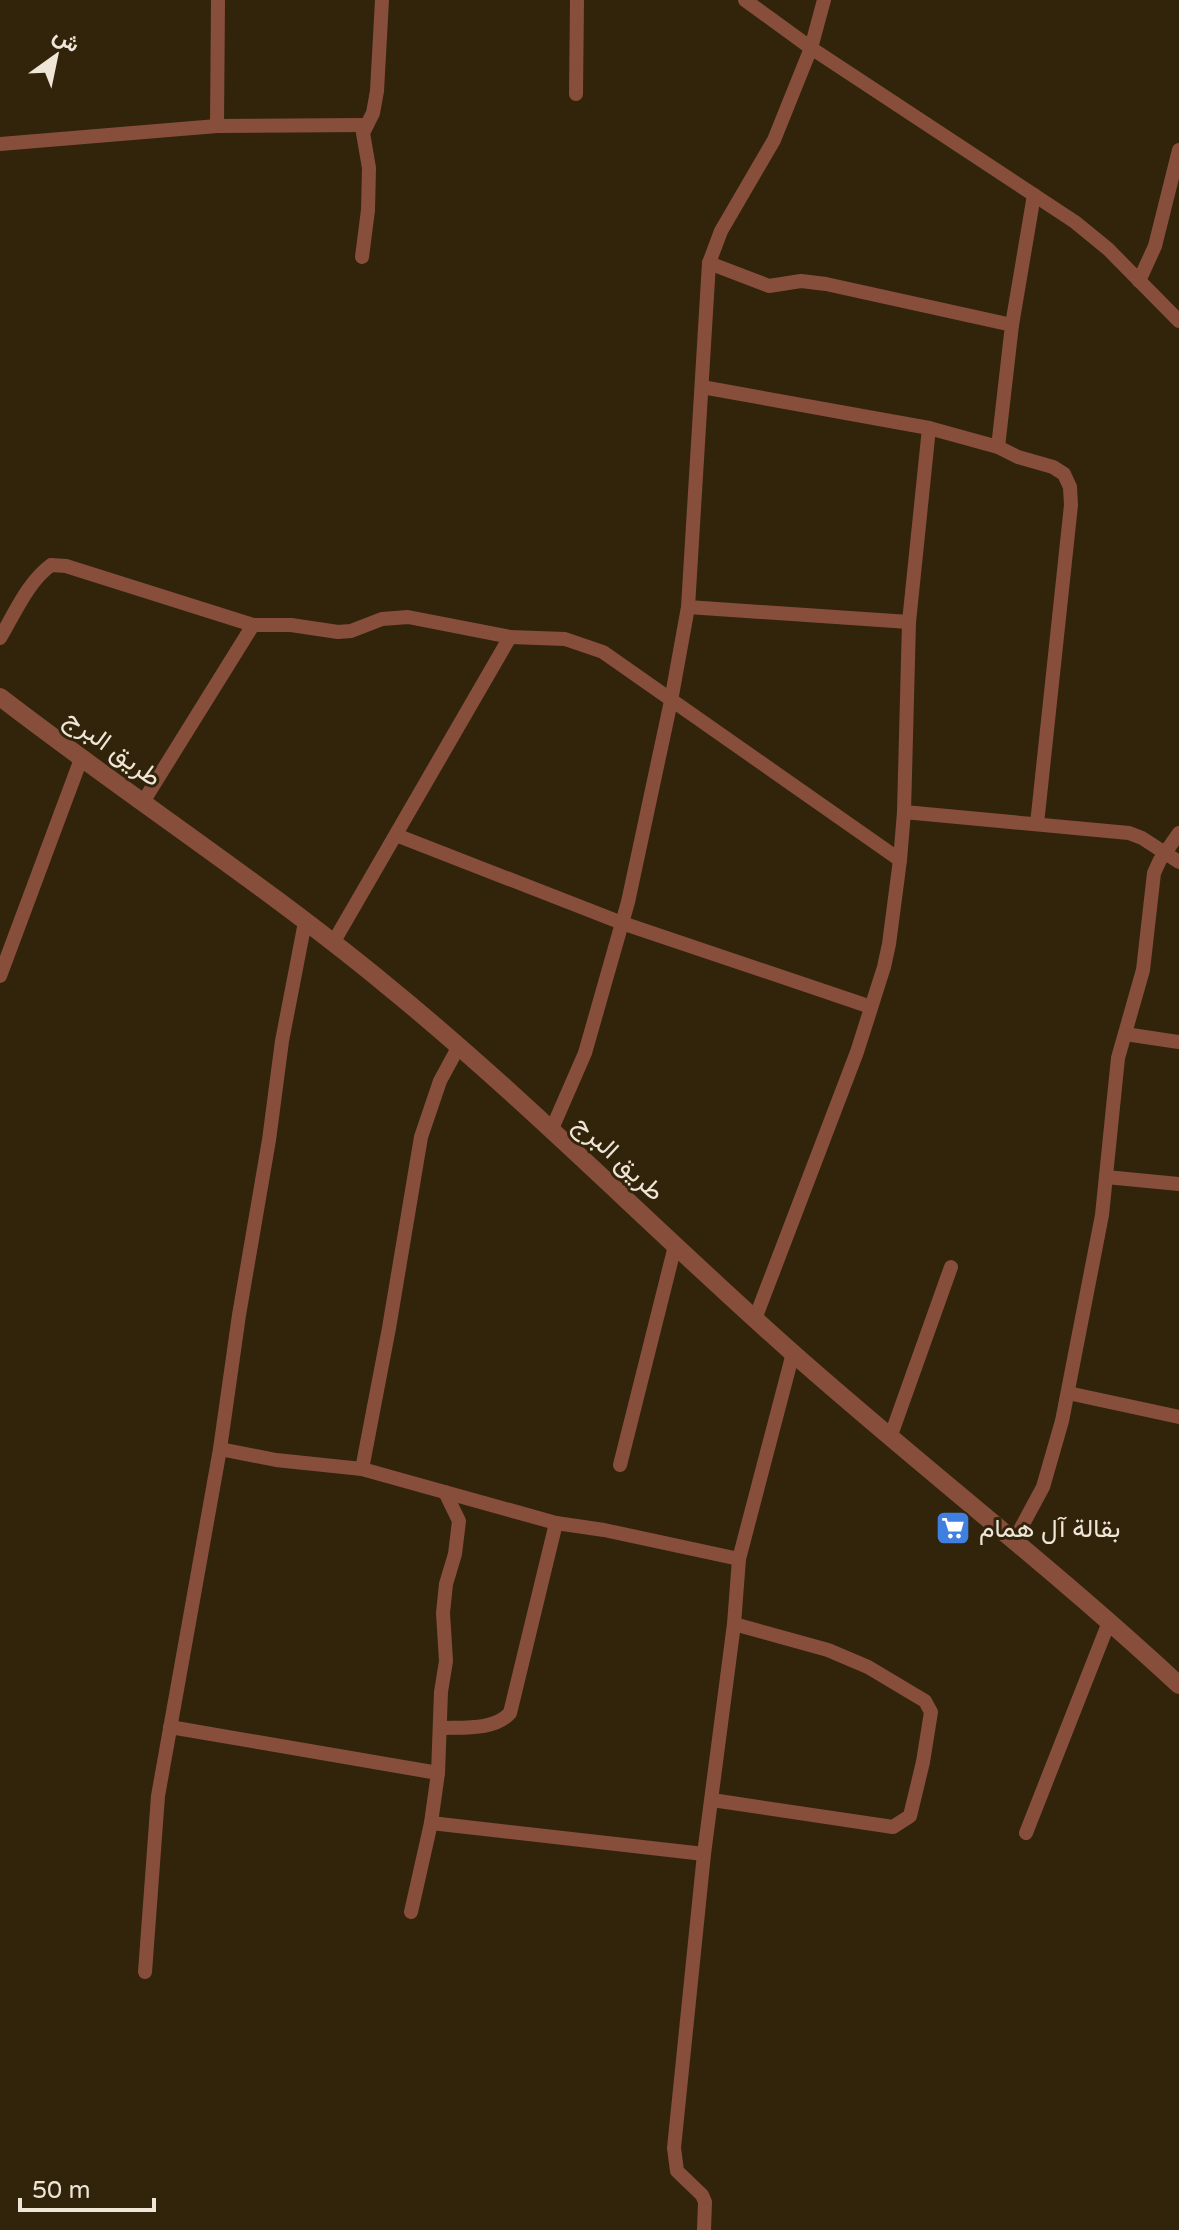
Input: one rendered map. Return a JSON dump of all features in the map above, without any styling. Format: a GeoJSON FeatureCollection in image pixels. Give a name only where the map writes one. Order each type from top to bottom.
{"type":"FeatureCollection","features":[{"type":"Feature","properties":{"kind":"street"},"geometry":{"type":"LineString","coordinates":[[217,126],[218,0]]}},
{"type":"Feature","properties":{"kind":"street"},"geometry":{"type":"LineString","coordinates":[[362,257],[369,182],[363,143],[377,91],[382,0]]}},
{"type":"Feature","properties":{"kind":"street"},"geometry":{"type":"LineString","coordinates":[[576,94],[577,0]]}},
{"type":"Feature","properties":{"kind":"street"},"geometry":{"type":"LineString","coordinates":[[745,0],[811,48],[1075,222],[1108,249],[1179,321]]}},
{"type":"Feature","properties":{"kind":"street"},"geometry":{"type":"LineString","coordinates":[[551,1131],[585,1053],[622,923],[671,701],[688,607],[709,263],[721,231],[774,140],[811,48],[824,0]]}},
{"type":"Feature","properties":{"kind":"street"},"geometry":{"type":"LineString","coordinates":[[0,144],[217,126],[366,125]]}},
{"type":"Feature","properties":{"kind":"street"},"geometry":{"type":"LineString","coordinates":[[1139,281],[1155,246],[1179,150]]}},
{"type":"Feature","properties":{"kind":"street"},"geometry":{"type":"LineString","coordinates":[[998,447],[1012,325],[1034,195]]}},
{"type":"Feature","properties":{"kind":"street"},"geometry":{"type":"LineString","coordinates":[[709,263],[769,286],[801,281],[826,284],[1012,325]]}},
{"type":"Feature","properties":{"kind":"street"},"geometry":{"type":"LineString","coordinates":[[702,387],[929,428],[998,447],[1064,474],[1070,487],[1071,505],[1037,824]]}},
{"type":"Feature","properties":{"kind":"street"},"geometry":{"type":"LineString","coordinates":[[755,1319],[857,1052],[889,944],[904,812],[909,622],[929,428]]}},
{"type":"Feature","properties":{"kind":"street"},"geometry":{"type":"LineString","coordinates":[[0,638],[30,587],[40,573],[51,565],[66,566],[253,625],[291,625],[338,632],[351,631],[397,616],[510,637],[565,639],[603,652],[900,860]]}},
{"type":"Feature","properties":{"kind":"street"},"geometry":{"type":"LineString","coordinates":[[688,607],[909,622]]}},
{"type":"Feature","properties":{"kind":"street"},"geometry":{"type":"LineString","coordinates":[[143,802],[253,625]]}},
{"type":"Feature","properties":{"kind":"street"},"geometry":{"type":"LineString","coordinates":[[333,943],[510,637]]}},
{"type":"Feature","properties":{"kind":"street","name":"طريق البرج"},"geometry":{"type":"LineString","coordinates":[[0,697],[333,943],[459,1046],[793,1353],[890,1438],[1015,1539],[1179,1685]]}},
{"type":"Feature","properties":{"kind":"street"},"geometry":{"type":"LineString","coordinates":[[0,976],[81,759]]}},
{"type":"Feature","properties":{"kind":"street"},"geometry":{"type":"LineString","coordinates":[[904,812],[1129,833],[1179,862]]}},
{"type":"Feature","properties":{"kind":"street"},"geometry":{"type":"LineString","coordinates":[[1015,1539],[1043,1487],[1068,1393],[1091,1281],[1118,1058],[1143,970],[1154,873],[1179,833]]}},
{"type":"Feature","properties":{"kind":"street"},"geometry":{"type":"LineString","coordinates":[[396,835],[622,923],[871,1007]]}},
{"type":"Feature","properties":{"kind":"street"},"geometry":{"type":"LineString","coordinates":[[145,1972],[158,1796],[220,1449],[282,1041],[305,922]]}},
{"type":"Feature","properties":{"kind":"street"},"geometry":{"type":"LineString","coordinates":[[1125,1034],[1179,1042]]}},
{"type":"Feature","properties":{"kind":"street"},"geometry":{"type":"LineString","coordinates":[[362,1469],[421,1137],[440,1081],[459,1046]]}},
{"type":"Feature","properties":{"kind":"street"},"geometry":{"type":"LineString","coordinates":[[1106,1177],[1179,1184]]}},
{"type":"Feature","properties":{"kind":"street"},"geometry":{"type":"LineString","coordinates":[[620,1465],[675,1246]]}},
{"type":"Feature","properties":{"kind":"street"},"geometry":{"type":"LineString","coordinates":[[890,1438],[951,1267]]}},
{"type":"Feature","properties":{"kind":"street"},"geometry":{"type":"LineString","coordinates":[[704,2230],[705,2202],[702,2195],[677,2171],[674,2148],[704,1854],[734,1624],[739,1559],[793,1353]]}},
{"type":"Feature","properties":{"kind":"street"},"geometry":{"type":"LineString","coordinates":[[1068,1393],[1179,1417]]}},
{"type":"Feature","properties":{"kind":"street"},"geometry":{"type":"LineString","coordinates":[[220,1449],[276,1460],[362,1469],[556,1523],[739,1559]]}},
{"type":"Feature","properties":{"kind":"street"},"geometry":{"type":"LineString","coordinates":[[411,1912],[431,1823],[438,1773],[441,1692],[446,1661],[443,1613],[459,1521],[445,1492]]}},
{"type":"Feature","properties":{"kind":"street"},"geometry":{"type":"LineString","coordinates":[[440,1728],[484,1726],[503,1721],[510,1713],[556,1523]]}},
{"type":"Feature","properties":{"kind":"street"},"geometry":{"type":"LineString","coordinates":[[1026,1833],[1109,1622]]}},
{"type":"Feature","properties":{"kind":"street"},"geometry":{"type":"LineString","coordinates":[[712,1800],[893,1827],[901,1824],[910,1816],[931,1712],[925,1701],[868,1667],[828,1650],[734,1624]]}},
{"type":"Feature","properties":{"kind":"street"},"geometry":{"type":"LineString","coordinates":[[170,1727],[438,1773]]}},
{"type":"Feature","properties":{"kind":"street"},"geometry":{"type":"LineString","coordinates":[[431,1823],[704,1854]]}},
{"type":"Feature","properties":{"kind":"place","name":"بقالة آل همام"},"geometry":{"type":"Point","coordinates":[953,1528]}}]}
